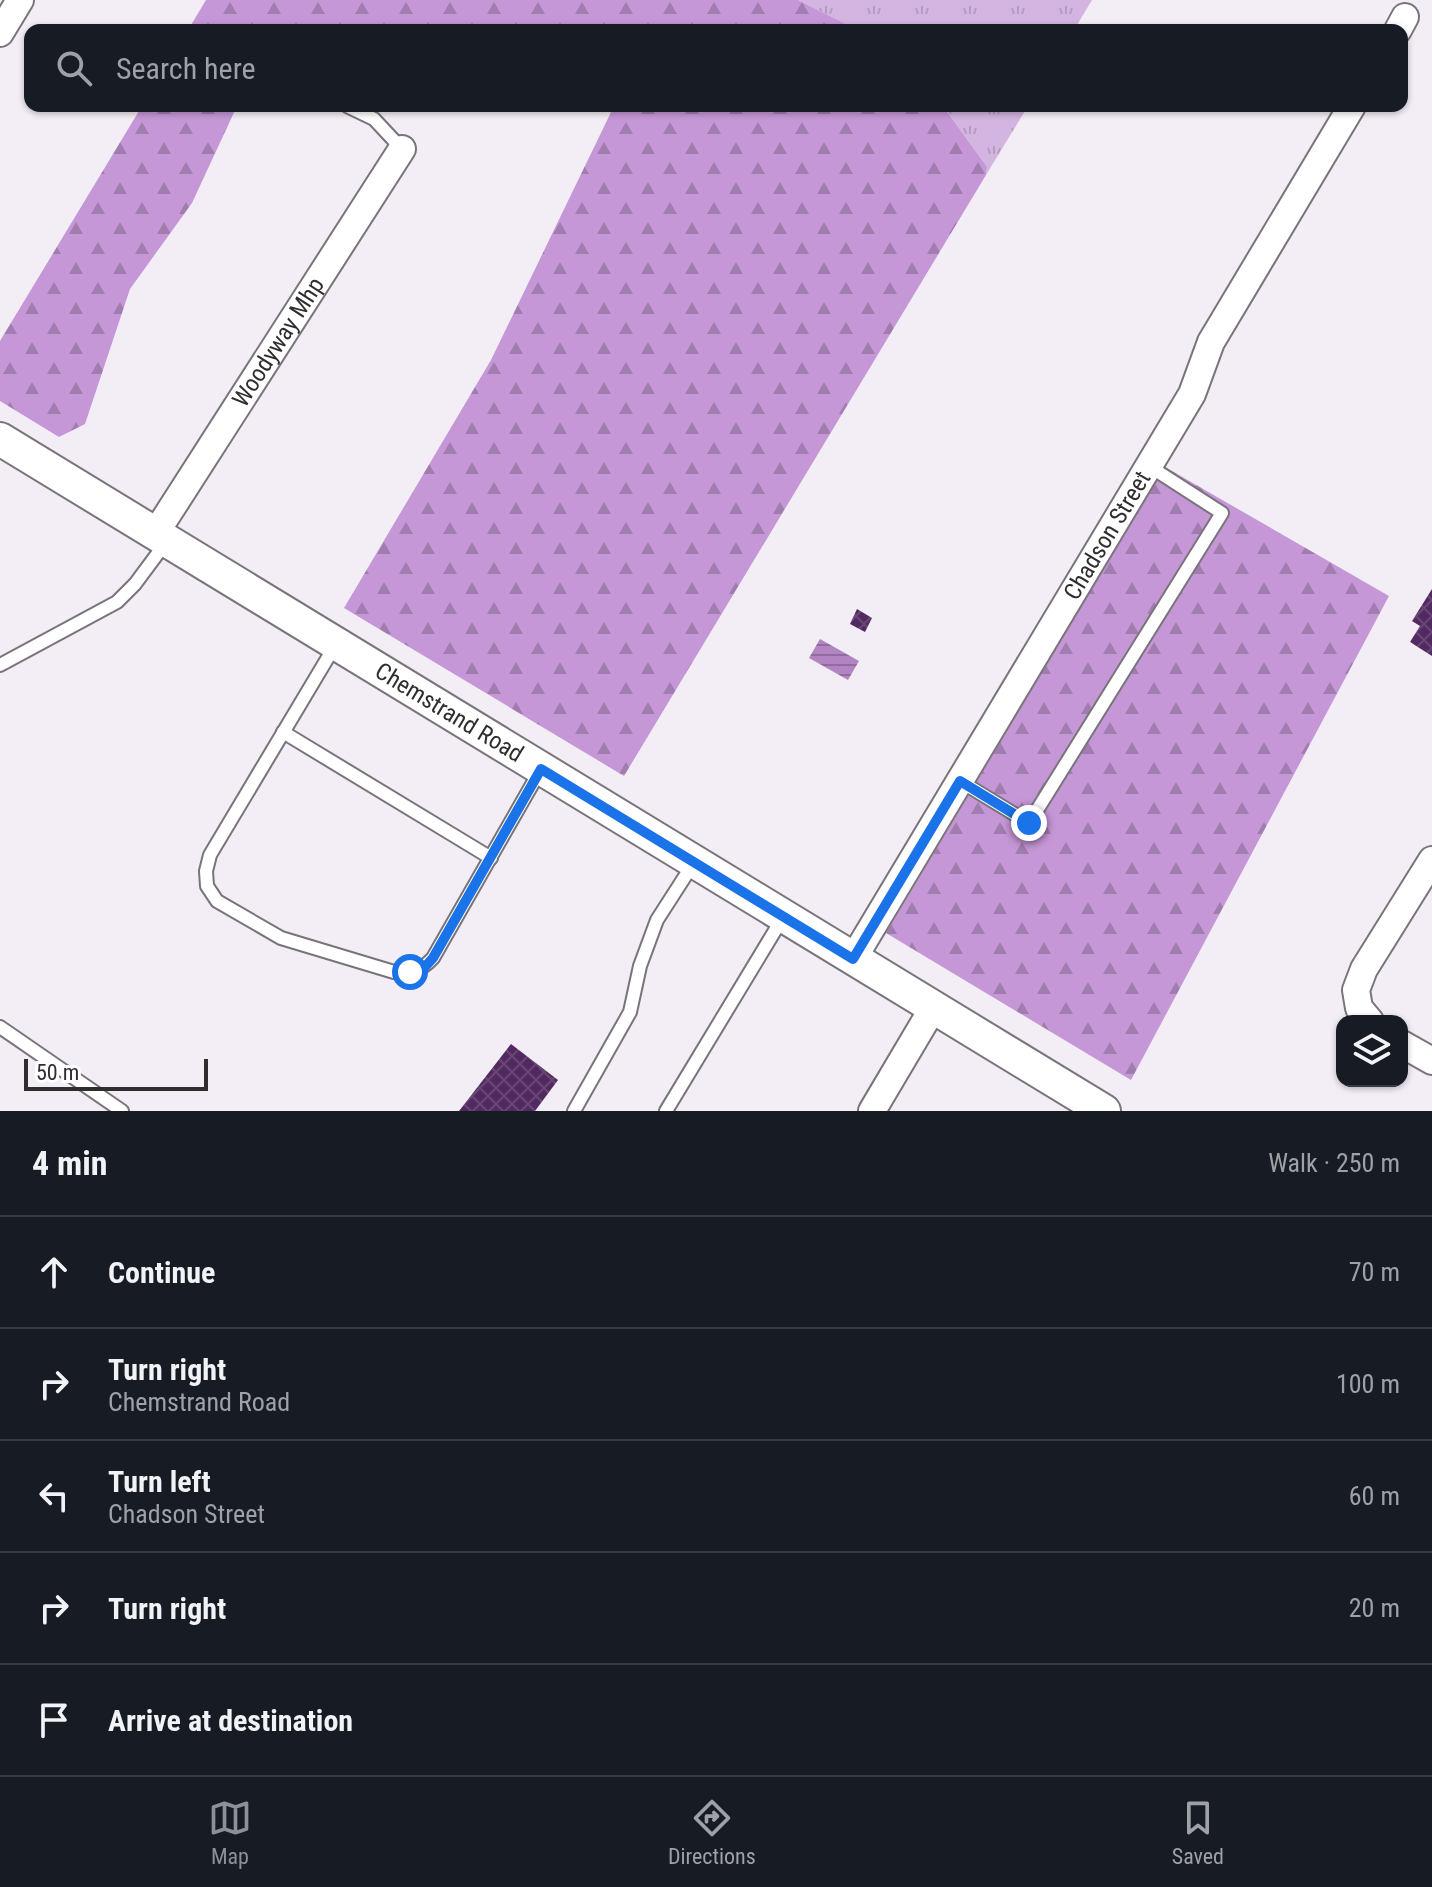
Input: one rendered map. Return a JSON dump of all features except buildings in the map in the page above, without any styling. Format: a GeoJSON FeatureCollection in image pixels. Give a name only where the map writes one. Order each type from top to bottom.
{"type":"FeatureCollection","features":[{"type":"Feature","properties":{"kind":"street"},"geometry":{"type":"LineString","coordinates":[[0,33],[20,0]]}},
{"type":"Feature","properties":{"kind":"street","name":"Chadson Street"},"geometry":{"type":"LineString","coordinates":[[853,959],[1192,394],[1211,342],[1348,112]]}},
{"type":"Feature","properties":{"kind":"street","name":"Woodyway Mhp"},"geometry":{"type":"LineString","coordinates":[[161,538],[402,149]]}},
{"type":"Feature","properties":{"kind":"street","name":"Chemstrand Road"},"geometry":{"type":"LineString","coordinates":[[0,439],[933,1008],[1083,1103]]}},
{"type":"Feature","properties":{"kind":"street"},"geometry":{"type":"LineString","coordinates":[[1365,1015],[1359,1008],[1356,990],[1364,969],[1432,860]]}},
{"type":"Feature","properties":{"kind":"street"},"geometry":{"type":"LineString","coordinates":[[872,1111],[933,1008]]}},
{"type":"Feature","properties":{"kind":"street"},"geometry":{"type":"LineString","coordinates":[[1408,1047],[1432,1061]]}},
{"type":"Feature","properties":{"kind":"lane"},"geometry":{"type":"LineString","coordinates":[[359,112],[374,119],[402,149]]}},
{"type":"Feature","properties":{"kind":"lane"},"geometry":{"type":"LineString","coordinates":[[960,781],[1029,823],[1222,513],[1149,466]]}},
{"type":"Feature","properties":{"kind":"lane"},"geometry":{"type":"LineString","coordinates":[[0,665],[117,602],[135,584],[161,538]]}},
{"type":"Feature","properties":{"kind":"lane"},"geometry":{"type":"LineString","coordinates":[[336,644],[210,855],[206,871],[207,886],[217,901],[281,938],[394,972],[423,969],[433,958],[541,769]]}},
{"type":"Feature","properties":{"kind":"lane"},"geometry":{"type":"LineString","coordinates":[[283,732],[491,858]]}},
{"type":"Feature","properties":{"kind":"lane"},"geometry":{"type":"LineString","coordinates":[[574,1111],[630,1012],[640,966],[657,920],[694,862]]}},
{"type":"Feature","properties":{"kind":"lane"},"geometry":{"type":"LineString","coordinates":[[666,1111],[783,917]]}},
{"type":"Feature","properties":{"kind":"lane"},"geometry":{"type":"LineString","coordinates":[[0,1027],[122,1111]]}},
{"type":"Feature","properties":{"kind":"green space"},"geometry":{"type":"Polygon","coordinates":[[[206,0],[798,0],[846,24],[192,24],[206,0]]]}},
{"type":"Feature","properties":{"kind":"green space"},"geometry":{"type":"Polygon","coordinates":[[[798,0],[1092,0],[1078,24],[846,24],[798,0]]]}},
{"type":"Feature","properties":{"kind":"green space"},"geometry":{"type":"Polygon","coordinates":[[[138,112],[234,112],[192,203],[130,289],[85,424],[59,437],[0,401],[0,341],[138,112]]]}},
{"type":"Feature","properties":{"kind":"green space"},"geometry":{"type":"Polygon","coordinates":[[[611,112],[947,112],[987,167],[986,175],[624,776],[344,608],[491,360],[611,112]]]}},
{"type":"Feature","properties":{"kind":"green space"},"geometry":{"type":"Polygon","coordinates":[[[947,112],[1024,112],[986,175],[987,167],[947,112]]]}},
{"type":"Feature","properties":{"kind":"green space"},"geometry":{"type":"Polygon","coordinates":[[[1165,467],[1389,596],[1131,1080],[886,933],[1165,467]]]}},
{"type":"Feature","properties":{"kind":"shaded area"},"geometry":{"type":"Polygon","coordinates":[[[820,639],[859,661],[848,680],[809,658],[820,639]]]}},
{"type":"Feature","properties":{"kind":"route"},"geometry":{"type":"LineString","coordinates":[[410,972],[423,969],[433,958],[541,769],[853,959],[960,781],[1029,823]]}}]}
